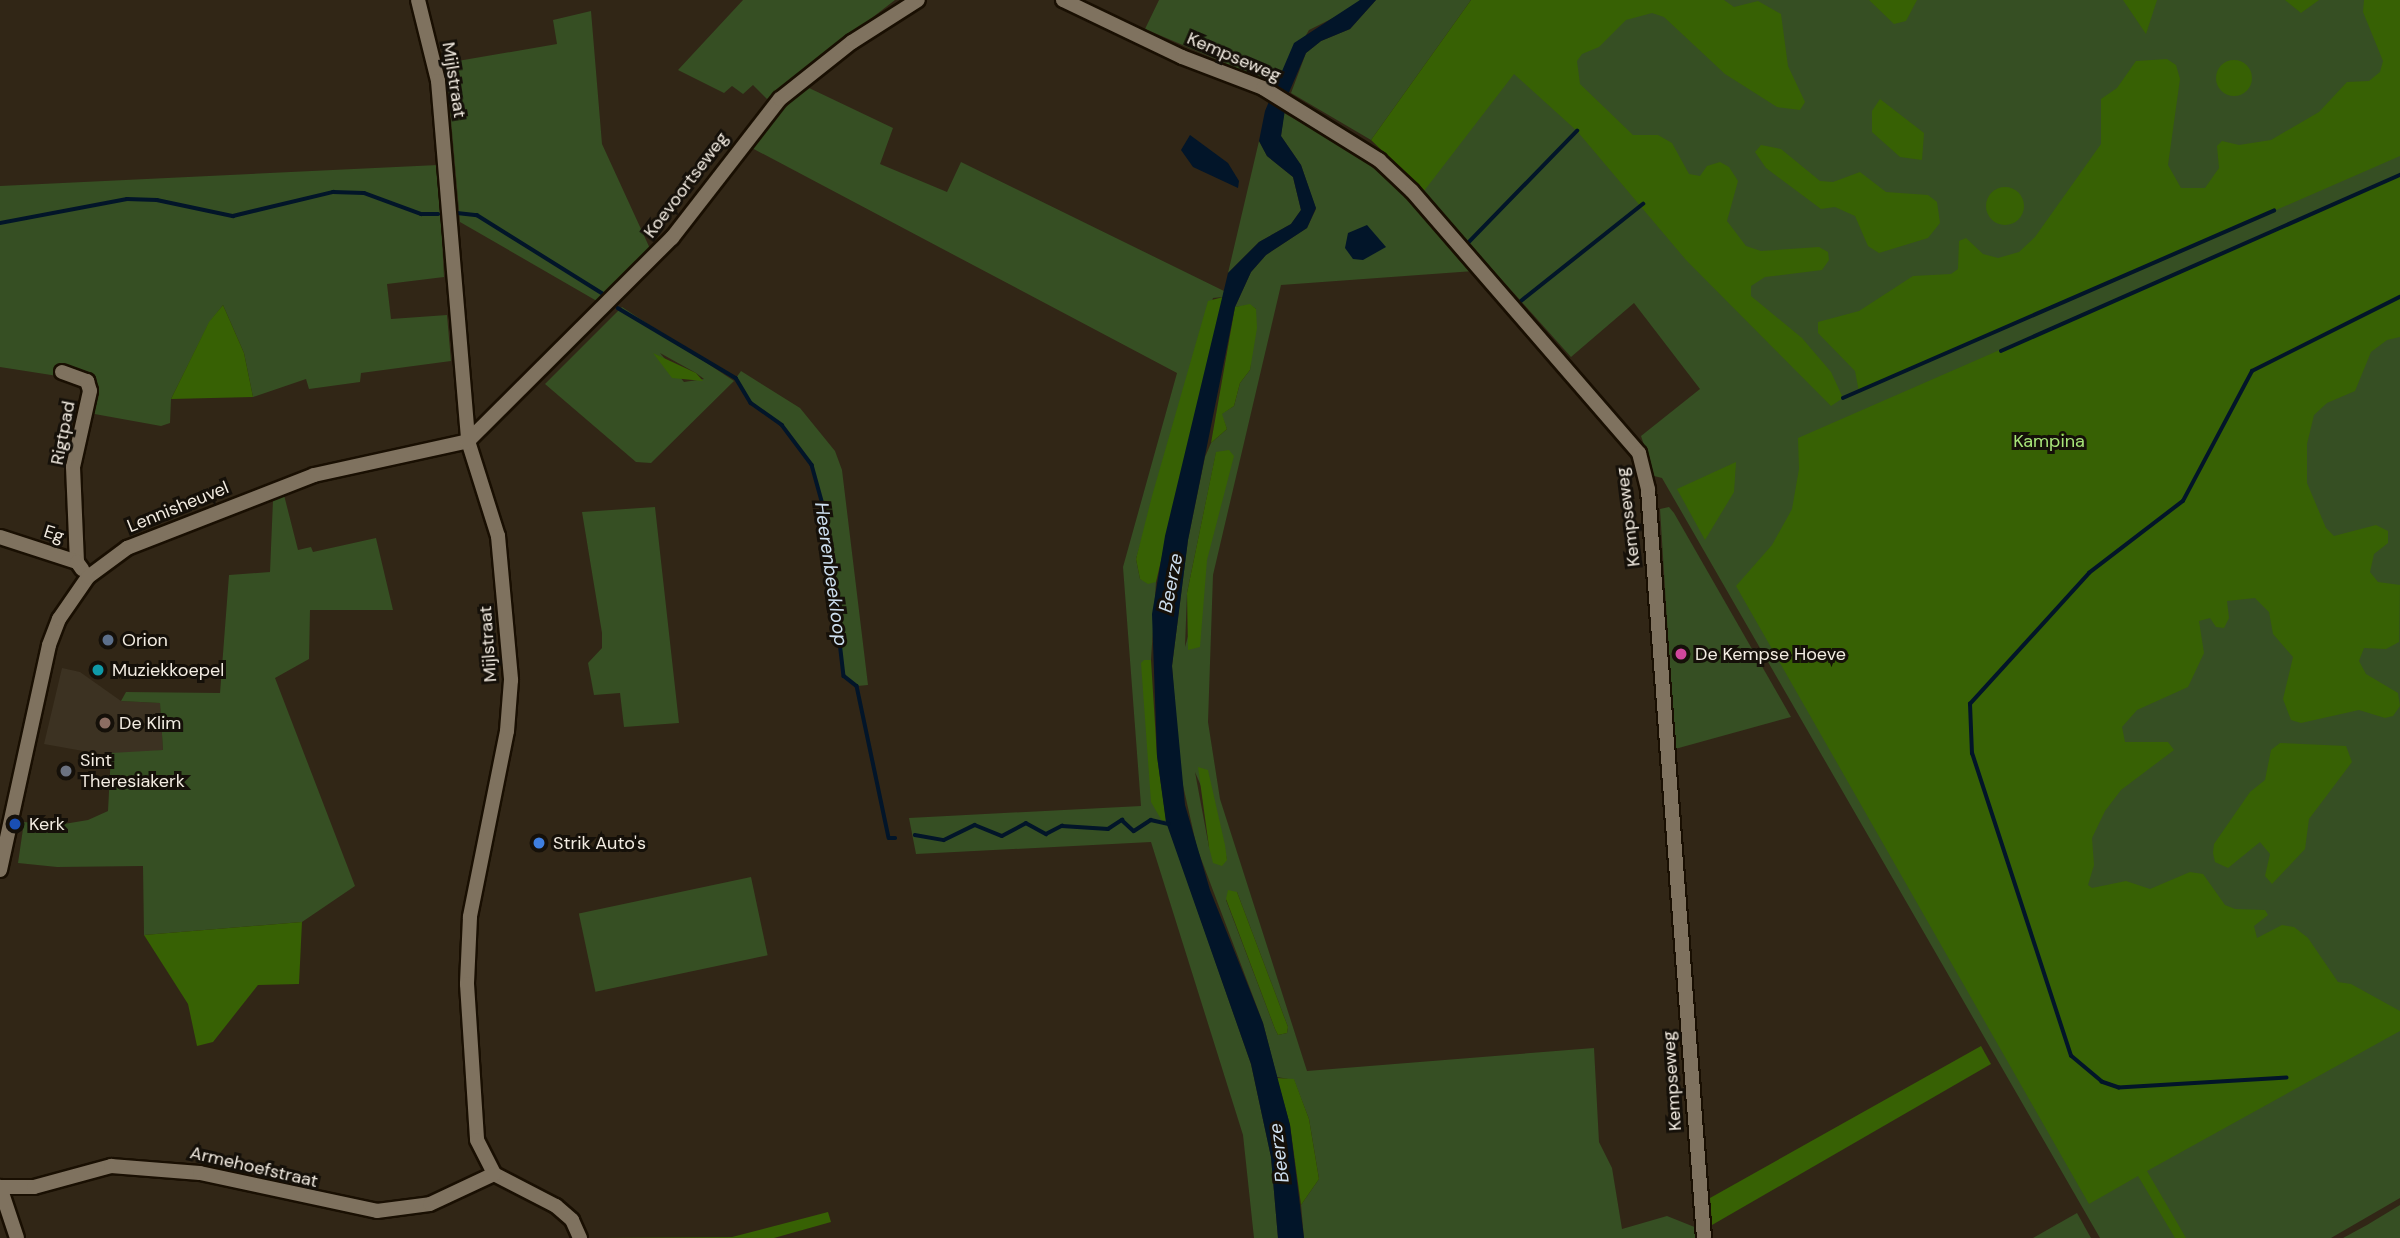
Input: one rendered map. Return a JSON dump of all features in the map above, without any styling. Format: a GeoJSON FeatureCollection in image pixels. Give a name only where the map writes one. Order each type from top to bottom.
{"type":"FeatureCollection","features":[{"type":"Feature","properties":{"kind":"street","name":"Mijlstraat"},"geometry":{"type":"LineString","coordinates":[[418,0],[438,81],[468,441],[498,536],[511,680],[509,721],[470,917],[467,964],[477,1140],[494,1174]]}},
{"type":"Feature","properties":{"kind":"street","name":"Koevoortseweg"},"geometry":{"type":"LineString","coordinates":[[468,441],[665,246],[779,99],[852,42],[918,0]]}},
{"type":"Feature","properties":{"kind":"street","name":"Kempseweg"},"geometry":{"type":"LineString","coordinates":[[1063,0],[1182,57],[1273,93],[1357,144],[1412,191],[1630,439],[1644,467],[1704,1238]]}},
{"type":"Feature","properties":{"kind":"street","name":"Rigtpad"},"geometry":{"type":"LineString","coordinates":[[62,372],[87,382],[90,391],[73,467],[77,562]]}},
{"type":"Feature","properties":{"kind":"street","name":"Lennisheuvel"},"geometry":{"type":"LineString","coordinates":[[0,870],[49,645],[59,619],[88,577],[127,548],[314,475],[468,441]]}},
{"type":"Feature","properties":{"kind":"street","name":"Eg"},"geometry":{"type":"LineString","coordinates":[[0,537],[77,562],[88,577]]}},
{"type":"Feature","properties":{"kind":"street","name":"Armehoefstraat"},"geometry":{"type":"LineString","coordinates":[[0,1187],[34,1187],[111,1166],[160,1166],[350,1209],[394,1212],[441,1200],[494,1174]]}},
{"type":"Feature","properties":{"kind":"street"},"geometry":{"type":"LineString","coordinates":[[494,1174],[556,1206],[572,1220],[580,1238]]}},
{"type":"Feature","properties":{"kind":"street"},"geometry":{"type":"LineString","coordinates":[[0,1187],[17,1238]]}},
{"type":"Feature","properties":{"kind":"shaded area","name":"De Klim"},"geometry":{"type":"Polygon","coordinates":[[[62,668],[80,672],[121,701],[160,703],[163,750],[111,756],[44,744],[62,668]]]}},
{"type":"Feature","properties":{"kind":"green space"},"geometry":{"type":"Polygon","coordinates":[[[743,0],[895,0],[767,99],[753,85],[743,94],[732,86],[724,93],[678,70],[743,0]]]}},
{"type":"Feature","properties":{"kind":"green space"},"geometry":{"type":"Polygon","coordinates":[[[1159,0],[1360,0],[1355,7],[1309,30],[1277,85],[1145,29],[1159,0]]]}},
{"type":"Feature","properties":{"kind":"green space"},"geometry":{"type":"Polygon","coordinates":[[[1376,0],[1471,0],[1371,140],[1291,93],[1306,53],[1321,41],[1350,29],[1376,0]]]}},
{"type":"Feature","properties":{"kind":"green space"},"geometry":{"type":"Polygon","coordinates":[[[1471,0],[1724,0],[1734,7],[1758,1],[1781,14],[1788,66],[1805,102],[1800,110],[1777,107],[1725,74],[1664,17],[1652,13],[1626,20],[1599,47],[1582,54],[1577,61],[1580,84],[1633,135],[1658,135],[1672,143],[1689,174],[1700,176],[1707,166],[1720,162],[1729,167],[1738,181],[1727,221],[1746,246],[1761,251],[1819,247],[1828,252],[1829,260],[1822,270],[1765,277],[1751,286],[1751,296],[1802,338],[1831,372],[1843,398],[1831,406],[1686,260],[1577,131],[1514,74],[1424,191],[1371,140],[1471,0]]]}},
{"type":"Feature","properties":{"kind":"green space","name":"Kampina"},"geometry":{"type":"Polygon","coordinates":[[[1534,0],[2400,0],[2400,1198],[2331,1238],[2100,1238],[1662,478],[1654,476],[1641,436],[1700,389],[1634,303],[1571,357],[1414,182],[1534,0]]]}},
{"type":"Feature","properties":{"kind":"green space"},"geometry":{"type":"Polygon","coordinates":[[[1869,0],[1917,0],[1906,21],[1894,24],[1869,0]]]}},
{"type":"Feature","properties":{"kind":"green space"},"geometry":{"type":"Polygon","coordinates":[[[2123,0],[2157,0],[2146,34],[2123,0]]]}},
{"type":"Feature","properties":{"kind":"green space"},"geometry":{"type":"Polygon","coordinates":[[[2285,0],[2319,0],[2301,13],[2285,0]]]}},
{"type":"Feature","properties":{"kind":"green space"},"geometry":{"type":"Polygon","coordinates":[[[2364,0],[2400,0],[2400,156],[1859,392],[1855,371],[1818,333],[1818,322],[1859,311],[1913,276],[1951,274],[1958,269],[1959,241],[1966,238],[1983,254],[1998,258],[2019,252],[2035,237],[2101,144],[2101,99],[2117,88],[2136,61],[2167,59],[2176,65],[2180,79],[2168,165],[2181,188],[2205,188],[2219,168],[2217,146],[2222,141],[2239,145],[2271,140],[2319,112],[2347,82],[2369,81],[2380,72],[2383,61],[2363,12],[2364,0]]]}},
{"type":"Feature","properties":{"kind":"green space"},"geometry":{"type":"Polygon","coordinates":[[[591,11],[602,144],[652,253],[602,304],[460,222],[446,63],[557,44],[553,20],[591,11]]]}},
{"type":"Feature","properties":{"kind":"green space"},"geometry":{"type":"Polygon","coordinates":[[[2234,60],[2247,65],[2252,78],[2247,91],[2234,96],[2221,91],[2216,78],[2221,65],[2234,60]]]}},
{"type":"Feature","properties":{"kind":"green space"},"geometry":{"type":"Polygon","coordinates":[[[807,87],[893,128],[880,164],[947,192],[961,162],[1224,291],[1223,297],[1213,298],[1136,559],[1140,579],[1156,582],[1151,660],[1144,660],[1162,821],[1166,820],[1251,1064],[1271,1157],[1278,1238],[1254,1238],[1243,1135],[1151,842],[916,854],[909,818],[1141,806],[1123,567],[1177,373],[750,147],[780,108],[807,87]]]}},
{"type":"Feature","properties":{"kind":"green space"},"geometry":{"type":"Polygon","coordinates":[[[1880,99],[1924,133],[1922,160],[1900,157],[1872,132],[1872,111],[1880,99]]]}},
{"type":"Feature","properties":{"kind":"green space"},"geometry":{"type":"Polygon","coordinates":[[[1284,113],[1352,151],[1385,176],[1474,271],[1281,285],[1213,575],[1208,722],[1220,799],[1307,1071],[1594,1048],[1599,1142],[1612,1168],[1622,1229],[1667,1216],[1697,1228],[1698,1238],[1304,1238],[1301,1205],[1319,1179],[1309,1119],[1294,1080],[1277,1077],[1263,1023],[1197,848],[1180,772],[1172,666],[1188,540],[1205,457],[1211,443],[1227,429],[1221,414],[1234,406],[1240,383],[1250,370],[1256,309],[1250,305],[1235,307],[1251,272],[1266,255],[1307,228],[1316,209],[1301,165],[1281,136],[1284,113]],[[1216,453],[1187,593],[1185,647],[1204,580],[1216,453]],[[1195,772],[1209,847],[1227,860],[1221,833],[1195,772]],[[1237,892],[1226,900],[1275,1029],[1278,1035],[1287,1033],[1288,1027],[1237,892]]]}},
{"type":"Feature","properties":{"kind":"green space"},"geometry":{"type":"Polygon","coordinates":[[[1259,141],[1267,156],[1293,177],[1301,210],[1291,224],[1259,242],[1228,273],[1259,141]]]}},
{"type":"Feature","properties":{"kind":"green space"},"geometry":{"type":"Polygon","coordinates":[[[1761,145],[1781,149],[1820,181],[1833,182],[1860,172],[1886,192],[1928,195],[1937,202],[1940,223],[1928,238],[1879,253],[1868,246],[1855,216],[1835,207],[1821,209],[1766,168],[1755,152],[1761,145]]]}},
{"type":"Feature","properties":{"kind":"green space"},"geometry":{"type":"Polygon","coordinates":[[[438,165],[444,277],[387,284],[391,319],[447,315],[451,361],[361,373],[360,382],[309,389],[306,379],[253,397],[244,353],[223,305],[209,323],[171,399],[170,423],[161,426],[89,413],[96,382],[0,367],[0,186],[438,165]]]}},
{"type":"Feature","properties":{"kind":"green space"},"geometry":{"type":"Polygon","coordinates":[[[2400,175],[2400,337],[2387,340],[2371,352],[2355,391],[2327,403],[2314,415],[2307,444],[2307,483],[2326,528],[2334,536],[2376,525],[2388,531],[2388,543],[2374,554],[2370,572],[2378,582],[2400,585],[2399,642],[2386,649],[2364,648],[2359,661],[2366,674],[2398,693],[2400,706],[2393,716],[2385,718],[2359,710],[2301,723],[2291,720],[2283,699],[2293,657],[2273,634],[2269,612],[2255,598],[2227,601],[2229,618],[2224,628],[2216,627],[2210,618],[2199,621],[2204,653],[2188,687],[2137,710],[2122,727],[2125,742],[2168,742],[2174,750],[2121,790],[2105,811],[2092,838],[2094,865],[2088,885],[2092,888],[2126,881],[2150,889],[2190,872],[2203,874],[2225,905],[2235,909],[2265,910],[2268,915],[2254,926],[2257,938],[2282,925],[2294,927],[2308,938],[2338,982],[2351,984],[2400,1011],[2400,1031],[2147,1171],[2186,1238],[2175,1238],[2138,1176],[2089,1204],[1736,586],[1772,545],[1792,509],[1799,469],[1798,438],[2400,175]]]}},
{"type":"Feature","properties":{"kind":"green space"},"geometry":{"type":"Polygon","coordinates":[[[2005,187],[2018,193],[2024,206],[2018,219],[2005,225],[1992,219],[1986,206],[1992,193],[2005,187]]]}},
{"type":"Feature","properties":{"kind":"green space"},"geometry":{"type":"Polygon","coordinates":[[[1223,297],[1156,582],[1148,584],[1140,579],[1136,559],[1152,496],[1208,301],[1223,297]]]}},
{"type":"Feature","properties":{"kind":"green space"},"geometry":{"type":"Polygon","coordinates":[[[1250,304],[1256,309],[1257,328],[1250,370],[1240,383],[1234,406],[1222,414],[1227,429],[1211,443],[1235,307],[1250,304]]]}},
{"type":"Feature","properties":{"kind":"green space"},"geometry":{"type":"Polygon","coordinates":[[[223,305],[244,353],[253,397],[171,399],[209,322],[223,305]]]}},
{"type":"Feature","properties":{"kind":"green space"},"geometry":{"type":"Polygon","coordinates":[[[622,307],[734,381],[651,463],[636,462],[545,384],[622,307]],[[660,353],[684,382],[704,379],[660,353]]]}},
{"type":"Feature","properties":{"kind":"green space"},"geometry":{"type":"Polygon","coordinates":[[[653,353],[696,373],[703,381],[672,378],[653,353]]]}},
{"type":"Feature","properties":{"kind":"green space"},"geometry":{"type":"Polygon","coordinates":[[[741,371],[800,408],[835,451],[842,470],[868,685],[857,686],[844,676],[825,512],[812,465],[783,425],[751,403],[736,378],[741,371]]]}},
{"type":"Feature","properties":{"kind":"green space"},"geometry":{"type":"Polygon","coordinates":[[[1229,450],[1234,456],[1207,560],[1200,647],[1188,650],[1187,593],[1216,452],[1229,450]]]}},
{"type":"Feature","properties":{"kind":"green space"},"geometry":{"type":"Polygon","coordinates":[[[1736,462],[1734,492],[1705,540],[1677,489],[1736,462]]]}},
{"type":"Feature","properties":{"kind":"green space"},"geometry":{"type":"Polygon","coordinates":[[[284,495],[298,550],[311,547],[313,552],[376,538],[393,610],[310,610],[309,659],[275,678],[355,886],[302,922],[144,935],[143,866],[57,867],[18,863],[24,822],[58,825],[88,820],[108,811],[111,753],[163,750],[160,703],[121,701],[126,692],[220,693],[229,575],[270,572],[273,500],[284,495]]]}},
{"type":"Feature","properties":{"kind":"green space"},"geometry":{"type":"Polygon","coordinates":[[[655,507],[679,723],[624,727],[620,693],[594,695],[588,663],[602,648],[602,633],[582,512],[655,507]]]}},
{"type":"Feature","properties":{"kind":"green space"},"geometry":{"type":"Polygon","coordinates":[[[1669,507],[1791,717],[1675,749],[1660,509],[1669,507]]]}},
{"type":"Feature","properties":{"kind":"green space"},"geometry":{"type":"Polygon","coordinates":[[[1151,660],[1157,756],[1166,820],[1162,821],[1151,802],[1141,663],[1151,660]]]}},
{"type":"Feature","properties":{"kind":"green space"},"geometry":{"type":"Polygon","coordinates":[[[2280,743],[2346,746],[2352,762],[2309,819],[2305,849],[2272,884],[2265,876],[2270,854],[2260,842],[2228,868],[2215,862],[2213,853],[2214,844],[2250,792],[2265,780],[2271,750],[2280,743]]]}},
{"type":"Feature","properties":{"kind":"green space"},"geometry":{"type":"Polygon","coordinates":[[[1198,767],[1208,770],[1225,845],[1227,860],[1222,866],[1213,863],[1209,847],[1198,767]]]}},
{"type":"Feature","properties":{"kind":"green space"},"geometry":{"type":"Polygon","coordinates":[[[751,877],[768,955],[595,992],[579,914],[751,877]]]}},
{"type":"Feature","properties":{"kind":"green space"},"geometry":{"type":"Polygon","coordinates":[[[1228,890],[1237,892],[1288,1027],[1287,1033],[1278,1035],[1275,1029],[1226,899],[1228,890]]]}},
{"type":"Feature","properties":{"kind":"green space"},"geometry":{"type":"Polygon","coordinates":[[[302,922],[299,984],[258,985],[213,1042],[197,1046],[188,1004],[144,935],[302,922]]]}},
{"type":"Feature","properties":{"kind":"green space"},"geometry":{"type":"Polygon","coordinates":[[[1981,1046],[1991,1064],[1712,1225],[1710,1198],[1981,1046]]]}},
{"type":"Feature","properties":{"kind":"green space"},"geometry":{"type":"Polygon","coordinates":[[[1277,1078],[1294,1079],[1309,1119],[1319,1179],[1301,1205],[1290,1125],[1277,1078]]]}},
{"type":"Feature","properties":{"kind":"green space"},"geometry":{"type":"Polygon","coordinates":[[[2400,1205],[2400,1238],[2343,1238],[2367,1225],[2400,1205]]]}},
{"type":"Feature","properties":{"kind":"green space"},"geometry":{"type":"Polygon","coordinates":[[[828,1212],[831,1222],[774,1238],[599,1238],[732,1237],[828,1212]]]}},
{"type":"Feature","properties":{"kind":"green space"},"geometry":{"type":"Polygon","coordinates":[[[2077,1213],[2091,1238],[2033,1238],[2077,1213]]]}},
{"type":"Feature","properties":{"kind":"water","name":"Beerze"},"geometry":{"type":"Polygon","coordinates":[[[1360,0],[1376,0],[1350,29],[1321,41],[1306,53],[1287,97],[1281,136],[1301,165],[1316,208],[1307,228],[1266,255],[1251,272],[1235,307],[1188,540],[1172,666],[1185,805],[1210,890],[1263,1023],[1290,1125],[1304,1238],[1278,1238],[1271,1157],[1251,1064],[1166,822],[1157,756],[1152,614],[1165,536],[1228,273],[1259,242],[1291,224],[1301,210],[1293,177],[1267,156],[1259,141],[1265,111],[1294,43],[1360,0]]]}},
{"type":"Feature","properties":{"kind":"water"},"geometry":{"type":"Polygon","coordinates":[[[1190,135],[1228,163],[1239,181],[1238,188],[1193,167],[1181,150],[1190,135]]]}},
{"type":"Feature","properties":{"kind":"water"},"geometry":{"type":"Polygon","coordinates":[[[1367,225],[1386,247],[1363,260],[1353,259],[1345,248],[1348,233],[1367,225]]]}},
{"type":"Feature","properties":{"kind":"waterway"},"geometry":{"type":"LineString","coordinates":[[1469,242],[1577,131]]}},
{"type":"Feature","properties":{"kind":"waterway"},"geometry":{"type":"LineString","coordinates":[[2001,351],[2400,175]]}},
{"type":"Feature","properties":{"kind":"waterway","name":"Heerenbeekloop"},"geometry":{"type":"LineString","coordinates":[[0,223],[127,199],[157,200],[233,216],[333,192],[364,193],[421,214],[438,214]]}},
{"type":"Feature","properties":{"kind":"waterway"},"geometry":{"type":"LineString","coordinates":[[1521,301],[1643,204]]}},
{"type":"Feature","properties":{"kind":"waterway"},"geometry":{"type":"LineString","coordinates":[[1843,398],[2274,211]]}},
{"type":"Feature","properties":{"kind":"waterway","name":"Heerenbeekloop"},"geometry":{"type":"LineString","coordinates":[[457,213],[477,215],[605,295]]}},
{"type":"Feature","properties":{"kind":"waterway"},"geometry":{"type":"LineString","coordinates":[[2287,1078],[2119,1088],[2102,1082],[2071,1056],[1972,754],[1970,704],[2089,573],[2183,501],[2252,371],[2400,297]]}},
{"type":"Feature","properties":{"kind":"waterway","name":"Heerenbeekloop"},"geometry":{"type":"LineString","coordinates":[[618,308],[736,378],[751,403],[782,425],[812,465],[825,512],[844,676],[857,686],[889,838],[895,838]]}},
{"type":"Feature","properties":{"kind":"waterway","name":"Heerenbeekloop"},"geometry":{"type":"LineString","coordinates":[[915,835],[944,840],[975,825],[1002,836],[1026,823],[1046,834],[1062,826],[1108,829],[1122,820],[1134,831],[1151,820],[1169,824]]}},
{"type":"Feature","properties":{"kind":"place","name":"Orion"},"geometry":{"type":"Point","coordinates":[108,640]}},
{"type":"Feature","properties":{"kind":"place","name":"De Kempse Hoeve"},"geometry":{"type":"Point","coordinates":[1681,654]}},
{"type":"Feature","properties":{"kind":"place","name":"Muziekkoepel"},"geometry":{"type":"Point","coordinates":[98,670]}},
{"type":"Feature","properties":{"kind":"place","name":"De Klim"},"geometry":{"type":"Point","coordinates":[105,723]}},
{"type":"Feature","properties":{"kind":"place","name":"Sint Theresiakerk"},"geometry":{"type":"Point","coordinates":[66,771]}},
{"type":"Feature","properties":{"kind":"place","name":"Kerk"},"geometry":{"type":"Point","coordinates":[15,824]}},
{"type":"Feature","properties":{"kind":"place","name":"Strik Auto's"},"geometry":{"type":"Point","coordinates":[539,843]}}]}
